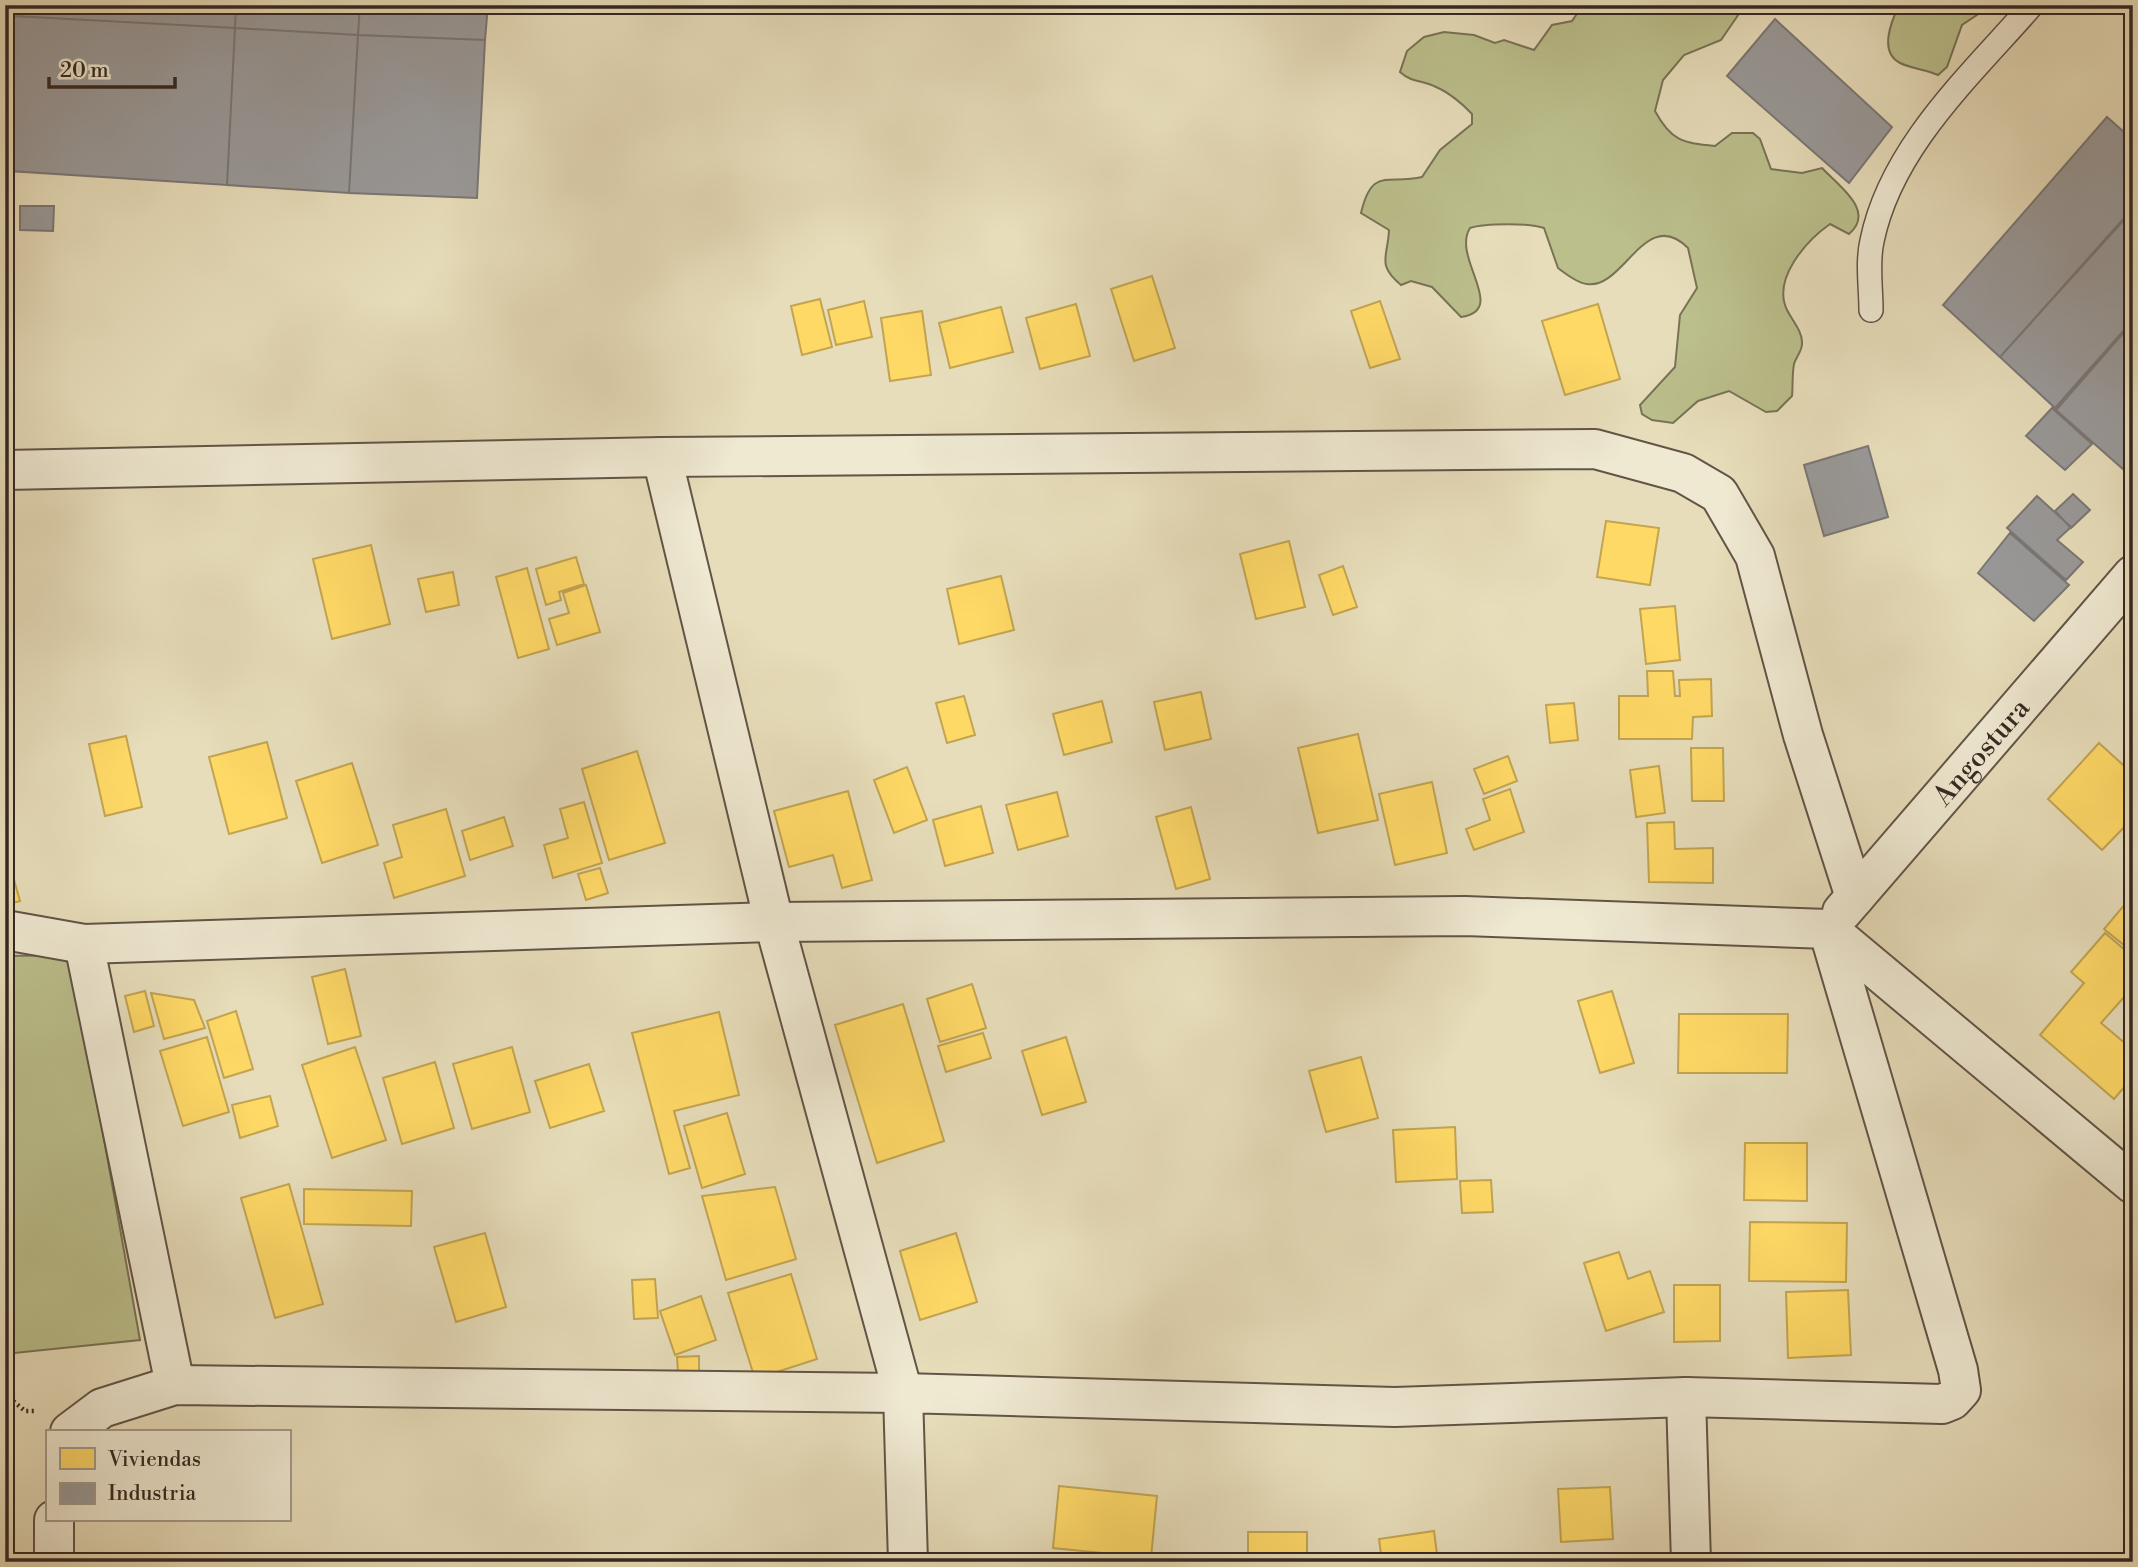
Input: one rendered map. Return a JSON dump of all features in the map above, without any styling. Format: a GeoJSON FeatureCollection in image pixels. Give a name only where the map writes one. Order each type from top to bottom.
{"type":"FeatureCollection","features":[{"type":"Feature","properties":{"kind":"street"},"geometry":{"type":"LineString","coordinates":[[5,470],[662,457],[1595,449],[1684,472],[1719,494],[1755,556],[1803,735],[1855,897]]}},
{"type":"Feature","properties":{"kind":"street"},"geometry":{"type":"LineString","coordinates":[[662,457],[774,922],[902,1393],[908,1562]]}},
{"type":"Feature","properties":{"kind":"street","name":"Angostura"},"geometry":{"type":"LineString","coordinates":[[1828,929],[2133,575]]}},
{"type":"Feature","properties":{"kind":"street"},"geometry":{"type":"LineString","coordinates":[[5,930],[85,944],[774,922],[1465,916],[1828,929],[2133,1184]]}},
{"type":"Feature","properties":{"kind":"street"},"geometry":{"type":"LineString","coordinates":[[73,1430],[102,1408],[174,1385],[902,1393],[1395,1407],[1686,1397],[1942,1404],[1952,1400],[1961,1390],[1958,1370],[1828,929]]}},
{"type":"Feature","properties":{"kind":"street"},"geometry":{"type":"LineString","coordinates":[[85,944],[174,1385]]}},
{"type":"Feature","properties":{"kind":"street"},"geometry":{"type":"LineString","coordinates":[[1686,1397],[1691,1562]]}},
{"type":"Feature","properties":{"kind":"street"},"geometry":{"type":"LineString","coordinates":[[54,1522],[54,1562]]}},
{"type":"Feature","properties":{"kind":"lane"},"geometry":{"type":"LineString","coordinates":[[1871,310],[1871,243],[1885,196],[1927,125],[2032,5]]}},
{"type":"Feature","properties":{"kind":"green space"},"geometry":{"type":"Polygon","coordinates":[[[1583,5],[1745,5],[1721,40],[1684,55],[1663,80],[1655,111],[1667,129],[1686,142],[1715,146],[1732,133],[1753,133],[1760,139],[1771,169],[1802,173],[1822,168],[1852,199],[1857,208],[1859,217],[1849,234],[1830,224],[1811,240],[1788,274],[1784,298],[1802,344],[1794,364],[1792,396],[1777,411],[1766,412],[1729,391],[1698,401],[1673,423],[1652,420],[1642,414],[1640,405],[1675,367],[1680,315],[1697,288],[1688,248],[1673,237],[1659,236],[1647,242],[1612,275],[1600,282],[1587,284],[1558,268],[1544,228],[1507,224],[1470,228],[1466,240],[1467,254],[1480,294],[1480,304],[1474,312],[1461,317],[1432,287],[1411,281],[1401,285],[1388,271],[1385,260],[1389,230],[1361,213],[1370,189],[1383,180],[1422,177],[1440,150],[1472,124],[1472,114],[1460,102],[1441,89],[1400,72],[1407,51],[1424,37],[1444,32],[1474,35],[1495,43],[1504,40],[1534,50],[1552,25],[1572,21],[1583,5]]]}},
{"type":"Feature","properties":{"kind":"green space"},"geometry":{"type":"Polygon","coordinates":[[[1899,5],[1992,5],[1962,25],[1947,67],[1938,75],[1900,63],[1893,58],[1888,44],[1899,5]]]}},
{"type":"Feature","properties":{"kind":"green space"},"geometry":{"type":"Polygon","coordinates":[[[71,955],[140,1340],[5,1354],[5,956],[71,955]]]}},
{"type":"Feature","properties":{"kind":"building: Viviendas"},"geometry":{"type":"Polygon","coordinates":[[[1152,276],[1175,348],[1134,361],[1111,289],[1152,276]]]}},
{"type":"Feature","properties":{"kind":"building: Viviendas"},"geometry":{"type":"Polygon","coordinates":[[[820,299],[832,347],[802,355],[791,306],[820,299]]]}},
{"type":"Feature","properties":{"kind":"building: Viviendas"},"geometry":{"type":"Polygon","coordinates":[[[864,301],[872,337],[836,345],[828,310],[864,301]]]}},
{"type":"Feature","properties":{"kind":"building: Viviendas"},"geometry":{"type":"Polygon","coordinates":[[[1380,301],[1400,359],[1370,368],[1351,311],[1380,301]]]}},
{"type":"Feature","properties":{"kind":"building: Viviendas"},"geometry":{"type":"Polygon","coordinates":[[[1076,304],[1090,356],[1040,369],[1026,318],[1076,304]]]}},
{"type":"Feature","properties":{"kind":"building: Viviendas"},"geometry":{"type":"Polygon","coordinates":[[[1598,304],[1620,379],[1565,395],[1542,321],[1598,304]]]}},
{"type":"Feature","properties":{"kind":"building: Viviendas"},"geometry":{"type":"Polygon","coordinates":[[[1001,307],[1013,352],[950,368],[939,323],[1001,307]]]}},
{"type":"Feature","properties":{"kind":"building: Viviendas"},"geometry":{"type":"Polygon","coordinates":[[[922,311],[931,375],[890,381],[881,318],[922,311]]]}},
{"type":"Feature","properties":{"kind":"building: Viviendas"},"geometry":{"type":"Polygon","coordinates":[[[1606,521],[1659,528],[1650,585],[1597,577],[1606,521]]]}},
{"type":"Feature","properties":{"kind":"building: Viviendas"},"geometry":{"type":"Polygon","coordinates":[[[1289,541],[1305,607],[1256,619],[1240,554],[1289,541]]]}},
{"type":"Feature","properties":{"kind":"building: Viviendas"},"geometry":{"type":"Polygon","coordinates":[[[371,545],[390,624],[332,639],[313,559],[371,545]]]}},
{"type":"Feature","properties":{"kind":"building: Viviendas"},"geometry":{"type":"Polygon","coordinates":[[[576,557],[584,584],[559,592],[561,600],[546,605],[536,569],[576,557]]]}},
{"type":"Feature","properties":{"kind":"building: Viviendas"},"geometry":{"type":"Polygon","coordinates":[[[1343,566],[1357,607],[1333,615],[1319,575],[1343,566]]]}},
{"type":"Feature","properties":{"kind":"building: Viviendas"},"geometry":{"type":"Polygon","coordinates":[[[527,568],[549,649],[518,658],[496,577],[527,568]]]}},
{"type":"Feature","properties":{"kind":"building: Viviendas"},"geometry":{"type":"Polygon","coordinates":[[[453,572],[459,605],[426,612],[418,579],[453,572]]]}},
{"type":"Feature","properties":{"kind":"building: Viviendas"},"geometry":{"type":"Polygon","coordinates":[[[1001,576],[1014,630],[959,644],[947,589],[1001,576]]]}},
{"type":"Feature","properties":{"kind":"building: Viviendas"},"geometry":{"type":"Polygon","coordinates":[[[586,585],[600,632],[557,645],[549,619],[569,613],[563,593],[586,585]]]}},
{"type":"Feature","properties":{"kind":"building: Viviendas"},"geometry":{"type":"Polygon","coordinates":[[[1675,606],[1680,660],[1646,664],[1640,609],[1675,606]]]}},
{"type":"Feature","properties":{"kind":"building: Viviendas"},"geometry":{"type":"Polygon","coordinates":[[[1647,671],[1673,671],[1675,696],[1680,696],[1679,680],[1711,679],[1712,716],[1693,717],[1692,739],[1619,739],[1619,696],[1648,696],[1647,671]]]}},
{"type":"Feature","properties":{"kind":"building: Viviendas"},"geometry":{"type":"Polygon","coordinates":[[[1201,692],[1211,739],[1165,750],[1154,702],[1201,692]]]}},
{"type":"Feature","properties":{"kind":"building: Viviendas"},"geometry":{"type":"Polygon","coordinates":[[[964,696],[975,735],[947,743],[936,703],[964,696]]]}},
{"type":"Feature","properties":{"kind":"building: Viviendas"},"geometry":{"type":"Polygon","coordinates":[[[1102,701],[1112,742],[1064,755],[1053,714],[1102,701]]]}},
{"type":"Feature","properties":{"kind":"building: Viviendas"},"geometry":{"type":"Polygon","coordinates":[[[1574,703],[1578,740],[1550,743],[1546,705],[1574,703]]]}},
{"type":"Feature","properties":{"kind":"building: Viviendas"},"geometry":{"type":"Polygon","coordinates":[[[1358,734],[1378,820],[1318,833],[1298,748],[1358,734]]]}},
{"type":"Feature","properties":{"kind":"building: Viviendas"},"geometry":{"type":"Polygon","coordinates":[[[126,736],[142,807],[105,816],[89,744],[126,736]]]}},
{"type":"Feature","properties":{"kind":"building: Viviendas"},"geometry":{"type":"Polygon","coordinates":[[[267,742],[287,818],[229,834],[209,757],[267,742]]]}},
{"type":"Feature","properties":{"kind":"building: Viviendas"},"geometry":{"type":"Polygon","coordinates":[[[2099,743],[2133,774],[2133,818],[2102,850],[2048,799],[2099,743]]]}},
{"type":"Feature","properties":{"kind":"building: Viviendas"},"geometry":{"type":"Polygon","coordinates":[[[1691,748],[1723,748],[1724,801],[1692,801],[1691,748]]]}},
{"type":"Feature","properties":{"kind":"building: Viviendas"},"geometry":{"type":"Polygon","coordinates":[[[637,751],[665,843],[609,860],[582,769],[637,751]]]}},
{"type":"Feature","properties":{"kind":"building: Viviendas"},"geometry":{"type":"Polygon","coordinates":[[[1508,756],[1517,781],[1484,794],[1474,769],[1508,756]]]}},
{"type":"Feature","properties":{"kind":"building: Viviendas"},"geometry":{"type":"Polygon","coordinates":[[[352,763],[378,845],[322,863],[296,781],[352,763]]]}},
{"type":"Feature","properties":{"kind":"building: Viviendas"},"geometry":{"type":"Polygon","coordinates":[[[1659,766],[1665,813],[1636,817],[1630,770],[1659,766]]]}},
{"type":"Feature","properties":{"kind":"building: Viviendas"},"geometry":{"type":"Polygon","coordinates":[[[907,767],[927,820],[894,833],[874,780],[907,767]]]}},
{"type":"Feature","properties":{"kind":"building: Viviendas"},"geometry":{"type":"Polygon","coordinates":[[[1432,782],[1447,853],[1395,865],[1379,794],[1432,782]]]}},
{"type":"Feature","properties":{"kind":"building: Viviendas"},"geometry":{"type":"Polygon","coordinates":[[[1510,789],[1524,832],[1474,850],[1466,829],[1490,820],[1483,799],[1510,789]]]}},
{"type":"Feature","properties":{"kind":"building: Viviendas"},"geometry":{"type":"Polygon","coordinates":[[[848,791],[872,880],[842,888],[833,855],[789,867],[774,811],[848,791]]]}},
{"type":"Feature","properties":{"kind":"building: Viviendas"},"geometry":{"type":"Polygon","coordinates":[[[1057,792],[1068,836],[1018,850],[1006,805],[1057,792]]]}},
{"type":"Feature","properties":{"kind":"building: Viviendas"},"geometry":{"type":"Polygon","coordinates":[[[584,802],[602,863],[553,878],[544,845],[568,838],[560,809],[584,802]]]}},
{"type":"Feature","properties":{"kind":"building: Viviendas"},"geometry":{"type":"Polygon","coordinates":[[[981,806],[993,853],[945,866],[933,820],[981,806]]]}},
{"type":"Feature","properties":{"kind":"building: Viviendas"},"geometry":{"type":"Polygon","coordinates":[[[1191,807],[1210,879],[1176,889],[1156,817],[1191,807]]]}},
{"type":"Feature","properties":{"kind":"building: Viviendas"},"geometry":{"type":"Polygon","coordinates":[[[446,809],[465,876],[394,898],[384,863],[402,857],[393,825],[446,809]]]}},
{"type":"Feature","properties":{"kind":"building: Viviendas"},"geometry":{"type":"Polygon","coordinates":[[[504,817],[513,846],[470,860],[462,831],[504,817]]]}},
{"type":"Feature","properties":{"kind":"building: Viviendas"},"geometry":{"type":"Polygon","coordinates":[[[1674,822],[1675,849],[1713,848],[1713,883],[1649,882],[1647,823],[1674,822]]]}},
{"type":"Feature","properties":{"kind":"building: Viviendas"},"geometry":{"type":"Polygon","coordinates":[[[5,848],[20,901],[5,905],[5,848]]]}},
{"type":"Feature","properties":{"kind":"building: Viviendas"},"geometry":{"type":"Polygon","coordinates":[[[600,868],[608,893],[586,900],[578,874],[600,868]]]}},
{"type":"Feature","properties":{"kind":"building: Viviendas"},"geometry":{"type":"Polygon","coordinates":[[[2131,897],[2133,937],[2125,946],[2104,929],[2131,897]]]}},
{"type":"Feature","properties":{"kind":"building: Viviendas"},"geometry":{"type":"Polygon","coordinates":[[[2105,933],[2125,950],[2133,941],[2133,987],[2101,1023],[2126,1044],[2133,1036],[2133,1077],[2114,1099],[2040,1035],[2084,983],[2071,972],[2105,933]]]}},
{"type":"Feature","properties":{"kind":"building: Viviendas"},"geometry":{"type":"Polygon","coordinates":[[[345,969],[361,1036],[328,1044],[312,977],[345,969]]]}},
{"type":"Feature","properties":{"kind":"building: Viviendas"},"geometry":{"type":"Polygon","coordinates":[[[972,984],[986,1028],[940,1042],[927,999],[972,984]]]}},
{"type":"Feature","properties":{"kind":"building: Viviendas"},"geometry":{"type":"Polygon","coordinates":[[[145,991],[154,1026],[134,1032],[125,996],[145,991]]]}},
{"type":"Feature","properties":{"kind":"building: Viviendas"},"geometry":{"type":"Polygon","coordinates":[[[1612,991],[1634,1063],[1600,1073],[1578,1001],[1612,991]]]}},
{"type":"Feature","properties":{"kind":"building: Viviendas"},"geometry":{"type":"Polygon","coordinates":[[[151,993],[194,1000],[205,1028],[164,1039],[151,993]]]}},
{"type":"Feature","properties":{"kind":"building: Viviendas"},"geometry":{"type":"Polygon","coordinates":[[[903,1004],[944,1141],[877,1163],[835,1025],[903,1004]]]}},
{"type":"Feature","properties":{"kind":"building: Viviendas"},"geometry":{"type":"Polygon","coordinates":[[[236,1011],[253,1069],[224,1078],[207,1021],[236,1011]]]}},
{"type":"Feature","properties":{"kind":"building: Viviendas"},"geometry":{"type":"Polygon","coordinates":[[[719,1012],[739,1095],[674,1111],[690,1168],[669,1174],[632,1033],[719,1012]]]}},
{"type":"Feature","properties":{"kind":"building: Viviendas"},"geometry":{"type":"Polygon","coordinates":[[[1679,1014],[1788,1014],[1787,1073],[1678,1073],[1679,1014]]]}},
{"type":"Feature","properties":{"kind":"building: Viviendas"},"geometry":{"type":"Polygon","coordinates":[[[983,1033],[991,1058],[946,1072],[938,1046],[983,1033]]]}},
{"type":"Feature","properties":{"kind":"building: Viviendas"},"geometry":{"type":"Polygon","coordinates":[[[207,1037],[229,1112],[183,1126],[160,1051],[207,1037]]]}},
{"type":"Feature","properties":{"kind":"building: Viviendas"},"geometry":{"type":"Polygon","coordinates":[[[1066,1037],[1086,1102],[1042,1115],[1022,1051],[1066,1037]]]}},
{"type":"Feature","properties":{"kind":"building: Viviendas"},"geometry":{"type":"Polygon","coordinates":[[[355,1047],[386,1140],[332,1158],[302,1065],[355,1047]]]}},
{"type":"Feature","properties":{"kind":"building: Viviendas"},"geometry":{"type":"Polygon","coordinates":[[[512,1047],[530,1112],[472,1129],[453,1064],[512,1047]]]}},
{"type":"Feature","properties":{"kind":"building: Viviendas"},"geometry":{"type":"Polygon","coordinates":[[[1361,1057],[1378,1118],[1326,1132],[1309,1071],[1361,1057]]]}},
{"type":"Feature","properties":{"kind":"building: Viviendas"},"geometry":{"type":"Polygon","coordinates":[[[435,1062],[454,1128],[402,1144],[383,1078],[435,1062]]]}},
{"type":"Feature","properties":{"kind":"building: Viviendas"},"geometry":{"type":"Polygon","coordinates":[[[589,1064],[604,1111],[550,1128],[535,1081],[589,1064]]]}},
{"type":"Feature","properties":{"kind":"building: Viviendas"},"geometry":{"type":"Polygon","coordinates":[[[270,1096],[278,1126],[240,1138],[232,1105],[270,1096]]]}},
{"type":"Feature","properties":{"kind":"building: Viviendas"},"geometry":{"type":"Polygon","coordinates":[[[727,1113],[745,1174],[702,1188],[684,1126],[727,1113]]]}},
{"type":"Feature","properties":{"kind":"building: Viviendas"},"geometry":{"type":"Polygon","coordinates":[[[1455,1127],[1457,1179],[1396,1182],[1393,1130],[1455,1127]]]}},
{"type":"Feature","properties":{"kind":"building: Viviendas"},"geometry":{"type":"Polygon","coordinates":[[[1745,1143],[1807,1143],[1807,1201],[1744,1200],[1745,1143]]]}},
{"type":"Feature","properties":{"kind":"building: Viviendas"},"geometry":{"type":"Polygon","coordinates":[[[1491,1180],[1493,1212],[1462,1213],[1460,1181],[1491,1180]]]}},
{"type":"Feature","properties":{"kind":"building: Viviendas"},"geometry":{"type":"Polygon","coordinates":[[[289,1184],[323,1304],[275,1318],[241,1198],[289,1184]]]}},
{"type":"Feature","properties":{"kind":"building: Viviendas"},"geometry":{"type":"Polygon","coordinates":[[[775,1187],[796,1259],[726,1280],[702,1196],[775,1187]]]}},
{"type":"Feature","properties":{"kind":"building: Viviendas"},"geometry":{"type":"Polygon","coordinates":[[[304,1189],[412,1191],[411,1226],[304,1224],[304,1189]]]}},
{"type":"Feature","properties":{"kind":"building: Viviendas"},"geometry":{"type":"Polygon","coordinates":[[[1750,1222],[1847,1223],[1846,1282],[1749,1281],[1750,1222]]]}},
{"type":"Feature","properties":{"kind":"building: Viviendas"},"geometry":{"type":"Polygon","coordinates":[[[485,1233],[506,1307],[456,1322],[434,1247],[485,1233]]]}},
{"type":"Feature","properties":{"kind":"building: Viviendas"},"geometry":{"type":"Polygon","coordinates":[[[956,1233],[977,1302],[920,1320],[900,1251],[956,1233]]]}},
{"type":"Feature","properties":{"kind":"building: Viviendas"},"geometry":{"type":"Polygon","coordinates":[[[1619,1252],[1628,1279],[1650,1271],[1664,1312],[1606,1331],[1584,1263],[1619,1252]]]}},
{"type":"Feature","properties":{"kind":"building: Viviendas"},"geometry":{"type":"Polygon","coordinates":[[[791,1274],[817,1359],[755,1379],[728,1293],[791,1274]]]}},
{"type":"Feature","properties":{"kind":"building: Viviendas"},"geometry":{"type":"Polygon","coordinates":[[[655,1279],[658,1318],[634,1319],[632,1280],[655,1279]]]}},
{"type":"Feature","properties":{"kind":"building: Viviendas"},"geometry":{"type":"Polygon","coordinates":[[[1674,1285],[1720,1285],[1720,1341],[1674,1342],[1674,1285]]]}},
{"type":"Feature","properties":{"kind":"building: Viviendas"},"geometry":{"type":"Polygon","coordinates":[[[1848,1290],[1851,1355],[1788,1358],[1786,1292],[1848,1290]]]}},
{"type":"Feature","properties":{"kind":"building: Viviendas"},"geometry":{"type":"Polygon","coordinates":[[[701,1296],[716,1340],[675,1355],[660,1311],[701,1296]]]}},
{"type":"Feature","properties":{"kind":"building: Viviendas"},"geometry":{"type":"Polygon","coordinates":[[[699,1356],[699,1372],[678,1373],[677,1357],[699,1356]]]}},
{"type":"Feature","properties":{"kind":"building: Viviendas"},"geometry":{"type":"Polygon","coordinates":[[[1059,1486],[1157,1496],[1151,1558],[1053,1548],[1059,1486]]]}},
{"type":"Feature","properties":{"kind":"building: Viviendas"},"geometry":{"type":"Polygon","coordinates":[[[1610,1487],[1613,1539],[1561,1542],[1558,1489],[1610,1487]]]}},
{"type":"Feature","properties":{"kind":"building: Viviendas"},"geometry":{"type":"Polygon","coordinates":[[[1434,1531],[1438,1562],[1382,1562],[1379,1539],[1434,1531]]]}},
{"type":"Feature","properties":{"kind":"building: Viviendas"},"geometry":{"type":"Polygon","coordinates":[[[1248,1532],[1307,1532],[1307,1562],[1248,1562],[1248,1532]]]}},
{"type":"Feature","properties":{"kind":"building: Viviendas"},"geometry":{"type":"Polygon","coordinates":[[[769,1555],[831,1556],[831,1562],[769,1562],[769,1555]]]}},
{"type":"Feature","properties":{"kind":"building: Industria"},"geometry":{"type":"Polygon","coordinates":[[[14,5],[236,5],[235,28],[14,16],[14,5]]]}},
{"type":"Feature","properties":{"kind":"building: Industria"},"geometry":{"type":"Polygon","coordinates":[[[236,5],[360,5],[358,35],[235,28],[236,5]]]}},
{"type":"Feature","properties":{"kind":"building: Industria"},"geometry":{"type":"Polygon","coordinates":[[[360,5],[488,5],[485,40],[358,35],[360,5]]]}},
{"type":"Feature","properties":{"kind":"building: Industria"},"geometry":{"type":"Polygon","coordinates":[[[14,16],[235,28],[227,185],[9,171],[14,16]]]}},
{"type":"Feature","properties":{"kind":"building: Industria"},"geometry":{"type":"Polygon","coordinates":[[[1775,19],[1892,127],[1849,183],[1727,76],[1775,19]]]}},
{"type":"Feature","properties":{"kind":"building: Industria"},"geometry":{"type":"Polygon","coordinates":[[[235,28],[358,35],[349,193],[227,185],[235,28]]]}},
{"type":"Feature","properties":{"kind":"building: Industria"},"geometry":{"type":"Polygon","coordinates":[[[358,35],[485,40],[477,198],[349,193],[358,35]]]}},
{"type":"Feature","properties":{"kind":"building: Industria"},"geometry":{"type":"Polygon","coordinates":[[[5,70],[11,70],[10,126],[5,126],[5,70]]]}},
{"type":"Feature","properties":{"kind":"building: Industria"},"geometry":{"type":"Polygon","coordinates":[[[2107,117],[2133,140],[2133,208],[2000,357],[1943,305],[2107,117]]]}},
{"type":"Feature","properties":{"kind":"building: Industria"},"geometry":{"type":"Polygon","coordinates":[[[20,206],[54,206],[53,231],[20,230],[20,206]]]}},
{"type":"Feature","properties":{"kind":"building: Industria"},"geometry":{"type":"Polygon","coordinates":[[[2133,210],[2133,320],[2055,408],[2000,357],[2133,210]]]}},
{"type":"Feature","properties":{"kind":"building: Industria"},"geometry":{"type":"Polygon","coordinates":[[[2133,322],[2133,478],[2056,410],[2133,322]]]}},
{"type":"Feature","properties":{"kind":"building: Industria"},"geometry":{"type":"Polygon","coordinates":[[[2052,408],[2092,444],[2065,470],[2026,436],[2052,408]]]}},
{"type":"Feature","properties":{"kind":"building: Industria"},"geometry":{"type":"Polygon","coordinates":[[[1868,446],[1888,517],[1824,536],[1804,465],[1868,446]]]}},
{"type":"Feature","properties":{"kind":"building: Industria"},"geometry":{"type":"Polygon","coordinates":[[[2073,494],[2090,510],[2071,528],[2055,511],[2073,494]]]}},
{"type":"Feature","properties":{"kind":"building: Industria"},"geometry":{"type":"Polygon","coordinates":[[[2037,496],[2071,527],[2057,540],[2083,562],[2066,580],[2007,528],[2037,496]]]}},
{"type":"Feature","properties":{"kind":"building: Industria"},"geometry":{"type":"Polygon","coordinates":[[[2010,533],[2069,585],[2034,621],[1978,573],[2010,533]]]}}]}
